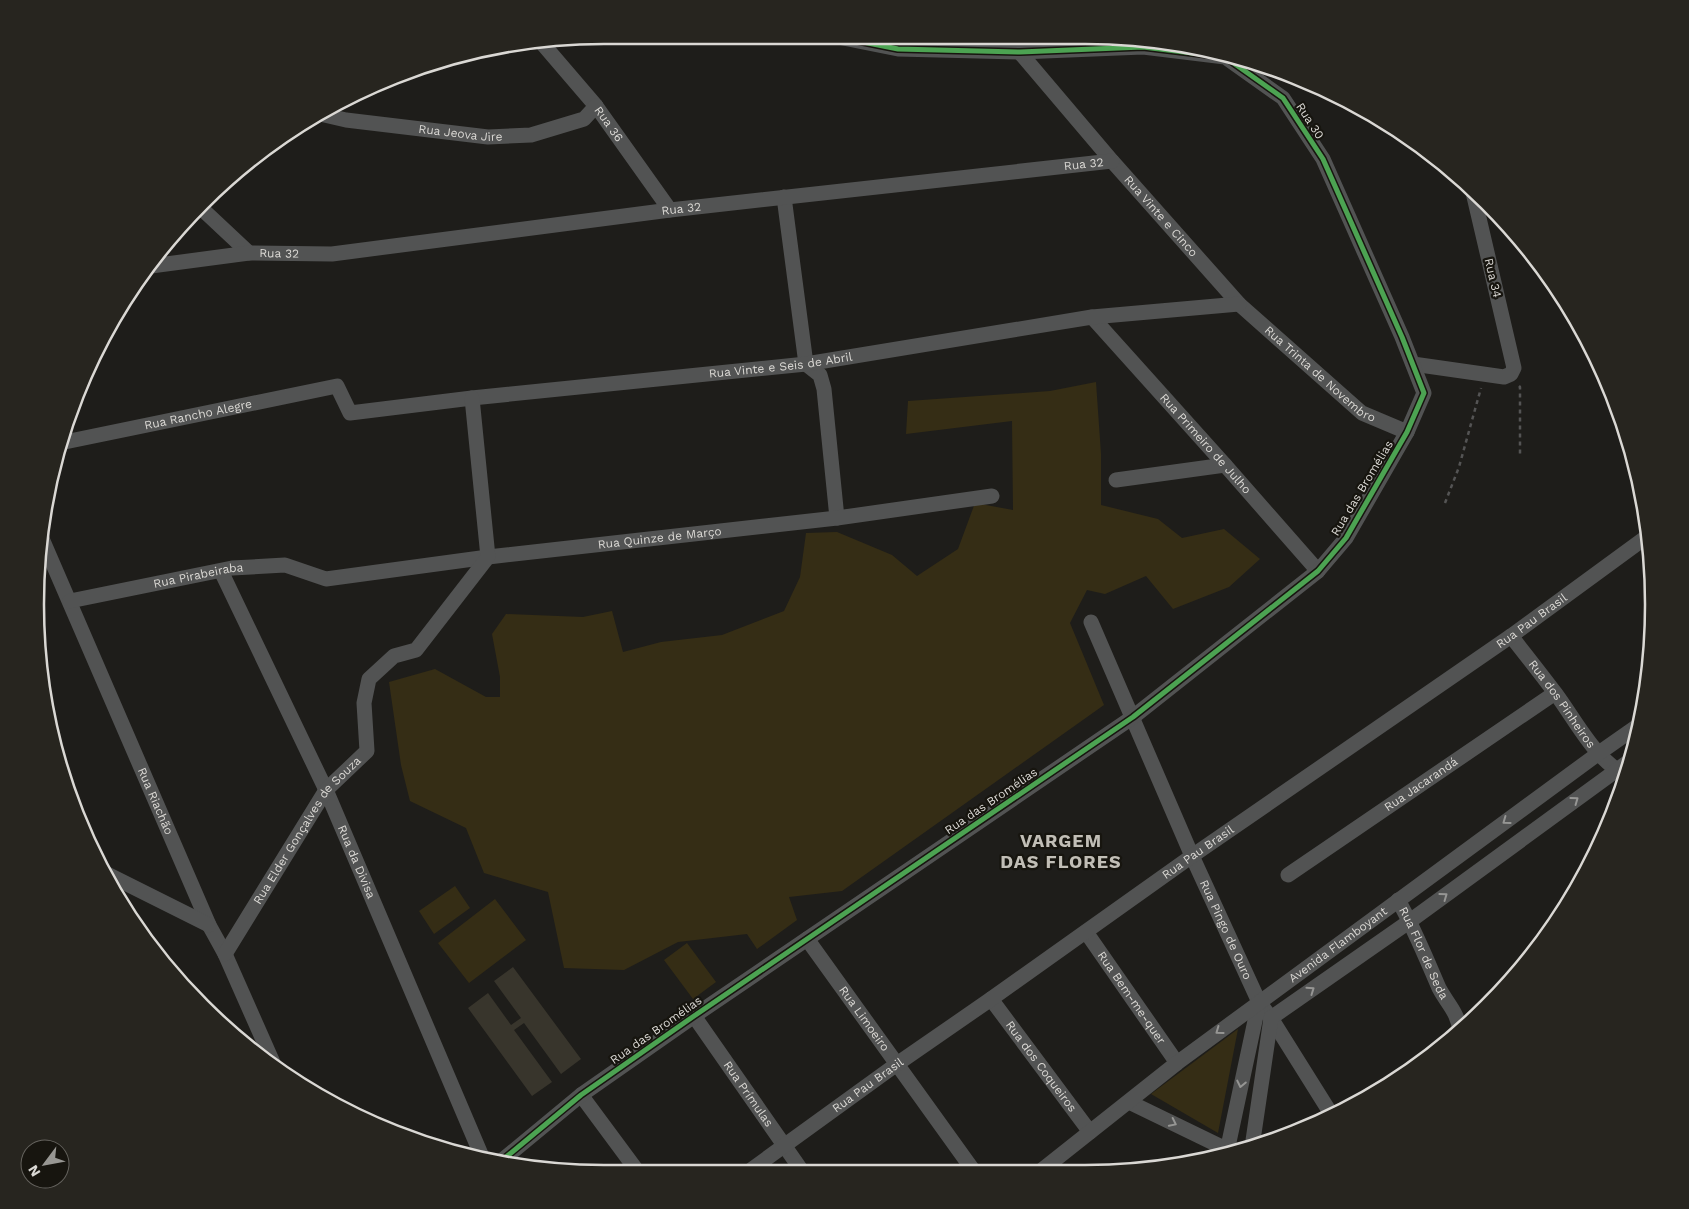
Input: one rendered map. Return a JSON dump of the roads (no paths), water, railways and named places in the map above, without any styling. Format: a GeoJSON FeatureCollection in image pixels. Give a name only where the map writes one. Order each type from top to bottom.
{"type":"FeatureCollection","features":[{"type":"Feature","properties":{"kind":"street","name":"Rua 30"},"geometry":{"type":"LineString","coordinates":[[873,44],[898,49],[1020,52],[1140,47]]}},
{"type":"Feature","properties":{"kind":"street","name":"Rua Vinte e Cinco"},"geometry":{"type":"LineString","coordinates":[[1013,44],[1112,161],[1239,304]]}},
{"type":"Feature","properties":{"kind":"street","name":"Rua 36"},"geometry":{"type":"LineString","coordinates":[[546,47],[596,106],[670,210]]}},
{"type":"Feature","properties":{"kind":"street","name":"Rua 30"},"geometry":{"type":"LineString","coordinates":[[1236,65],[1283,98],[1322,159],[1413,364],[1424,393]]}},
{"type":"Feature","properties":{"kind":"street","name":"Rua Jeova Jire"},"geometry":{"type":"LineString","coordinates":[[329,116],[346,120],[488,137],[532,135],[584,118],[596,106]]}},
{"type":"Feature","properties":{"kind":"street","name":"Rua 32"},"geometry":{"type":"LineString","coordinates":[[158,265],[249,254],[332,254],[670,210],[1112,161]]}},
{"type":"Feature","properties":{"kind":"street"},"geometry":{"type":"LineString","coordinates":[[784,198],[806,364],[820,375],[824,389],[837,518]]}},
{"type":"Feature","properties":{"kind":"street","name":"Rua 34"},"geometry":{"type":"LineString","coordinates":[[1413,364],[1504,377],[1513,371],[1475,203]]}},
{"type":"Feature","properties":{"kind":"street"},"geometry":{"type":"LineString","coordinates":[[204,212],[249,254]]}},
{"type":"Feature","properties":{"kind":"street","name":"Rua Vinte e Seis de Abril"},"geometry":{"type":"LineString","coordinates":[[337,386],[350,413],[472,398],[806,364],[1092,317],[1239,304]]}},
{"type":"Feature","properties":{"kind":"street","name":"Rua Trinta de Novembro"},"geometry":{"type":"LineString","coordinates":[[1239,304],[1362,413],[1407,432]]}},
{"type":"Feature","properties":{"kind":"street","name":"Rua Primeiro de Julho"},"geometry":{"type":"LineString","coordinates":[[1092,317],[1318,571]]}},
{"type":"Feature","properties":{"kind":"street","name":"Rua Rancho Alegre"},"geometry":{"type":"LineString","coordinates":[[69,441],[337,386]]}},
{"type":"Feature","properties":{"kind":"street","name":"Rua das Bromélias"},"geometry":{"type":"LineString","coordinates":[[507,1156],[580,1095],[1133,717],[1318,571],[1346,538],[1407,432],[1424,393]]}},
{"type":"Feature","properties":{"kind":"street"},"geometry":{"type":"LineString","coordinates":[[472,398],[488,557]]}},
{"type":"Feature","properties":{"kind":"street"},"geometry":{"type":"LineString","coordinates":[[1116,480],[1225,465]]}},
{"type":"Feature","properties":{"kind":"street","name":"Rua Quinze de Março"},"geometry":{"type":"LineString","coordinates":[[326,579],[488,557],[837,518],[992,496]]}},
{"type":"Feature","properties":{"kind":"street","name":"Rua Pau Brasil"},"geometry":{"type":"LineString","coordinates":[[757,1165],[896,1064],[1192,856],[1511,636],[1641,541]]}},
{"type":"Feature","properties":{"kind":"street","name":"Rua Riachão"},"geometry":{"type":"LineString","coordinates":[[47,550],[209,925],[226,954],[268,1053]]}},
{"type":"Feature","properties":{"kind":"street","name":"Rua Elder Gonçalves de Souza"},"geometry":{"type":"LineString","coordinates":[[226,954],[326,790],[367,751],[364,704],[369,679],[394,656],[416,650],[488,557]]}},
{"type":"Feature","properties":{"kind":"street","name":"Rua Pirabeiraba"},"geometry":{"type":"LineString","coordinates":[[70,601],[220,571],[285,564],[326,579]]}},
{"type":"Feature","properties":{"kind":"street","name":"Rua da Divisa"},"geometry":{"type":"LineString","coordinates":[[220,571],[326,790],[479,1151]]}},
{"type":"Feature","properties":{"kind":"street","name":"Rua Pingo de Ouro"},"geometry":{"type":"LineString","coordinates":[[1091,622],[1192,856],[1259,1002],[1329,1109]]}},
{"type":"Feature","properties":{"kind":"street","name":"Rua dos Pinheiros"},"geometry":{"type":"LineString","coordinates":[[1511,636],[1599,753],[1619,771]]}},
{"type":"Feature","properties":{"kind":"street","name":"Rua Jacarandá"},"geometry":{"type":"LineString","coordinates":[[1288,875],[1555,693]]}},
{"type":"Feature","properties":{"kind":"street","name":"Avenida Flamboyant"},"geometry":{"type":"LineString","coordinates":[[1048,1165],[1177,1062],[1630,731]]}},
{"type":"Feature","properties":{"kind":"street","name":"Avenida Flamboyant"},"geometry":{"type":"LineString","coordinates":[[1271,1018],[1618,775]]}},
{"type":"Feature","properties":{"kind":"street"},"geometry":{"type":"LineString","coordinates":[[115,878],[209,925]]}},
{"type":"Feature","properties":{"kind":"street","name":"Rua Flor de Seda"},"geometry":{"type":"LineString","coordinates":[[1398,900],[1410,921],[1440,990],[1459,1021]]}},
{"type":"Feature","properties":{"kind":"street","name":"Rua Bem-me-quer"},"geometry":{"type":"LineString","coordinates":[[1086,932],[1177,1062]]}},
{"type":"Feature","properties":{"kind":"street","name":"Rua Limoeiro"},"geometry":{"type":"LineString","coordinates":[[807,939],[969,1165]]}},
{"type":"Feature","properties":{"kind":"street","name":"Rua dos Coqueiros"},"geometry":{"type":"LineString","coordinates":[[991,999],[1090,1132]]}},
{"type":"Feature","properties":{"kind":"street"},"geometry":{"type":"LineString","coordinates":[[1233,1145],[1259,1002]]}},
{"type":"Feature","properties":{"kind":"street","name":"Rua Prímulas"},"geometry":{"type":"LineString","coordinates":[[694,1016],[798,1165]]}},
{"type":"Feature","properties":{"kind":"street"},"geometry":{"type":"LineString","coordinates":[[1253,1139],[1271,1018]]}},
{"type":"Feature","properties":{"kind":"street"},"geometry":{"type":"LineString","coordinates":[[580,1095],[633,1165]]}},
{"type":"Feature","properties":{"kind":"street"},"geometry":{"type":"LineString","coordinates":[[1129,1102],[1223,1148]]}},
{"type":"Feature","properties":{"kind":"district","name":"VARGEM DAS FLORES"},"geometry":{"type":"Point","coordinates":[1061,850]}}]}
